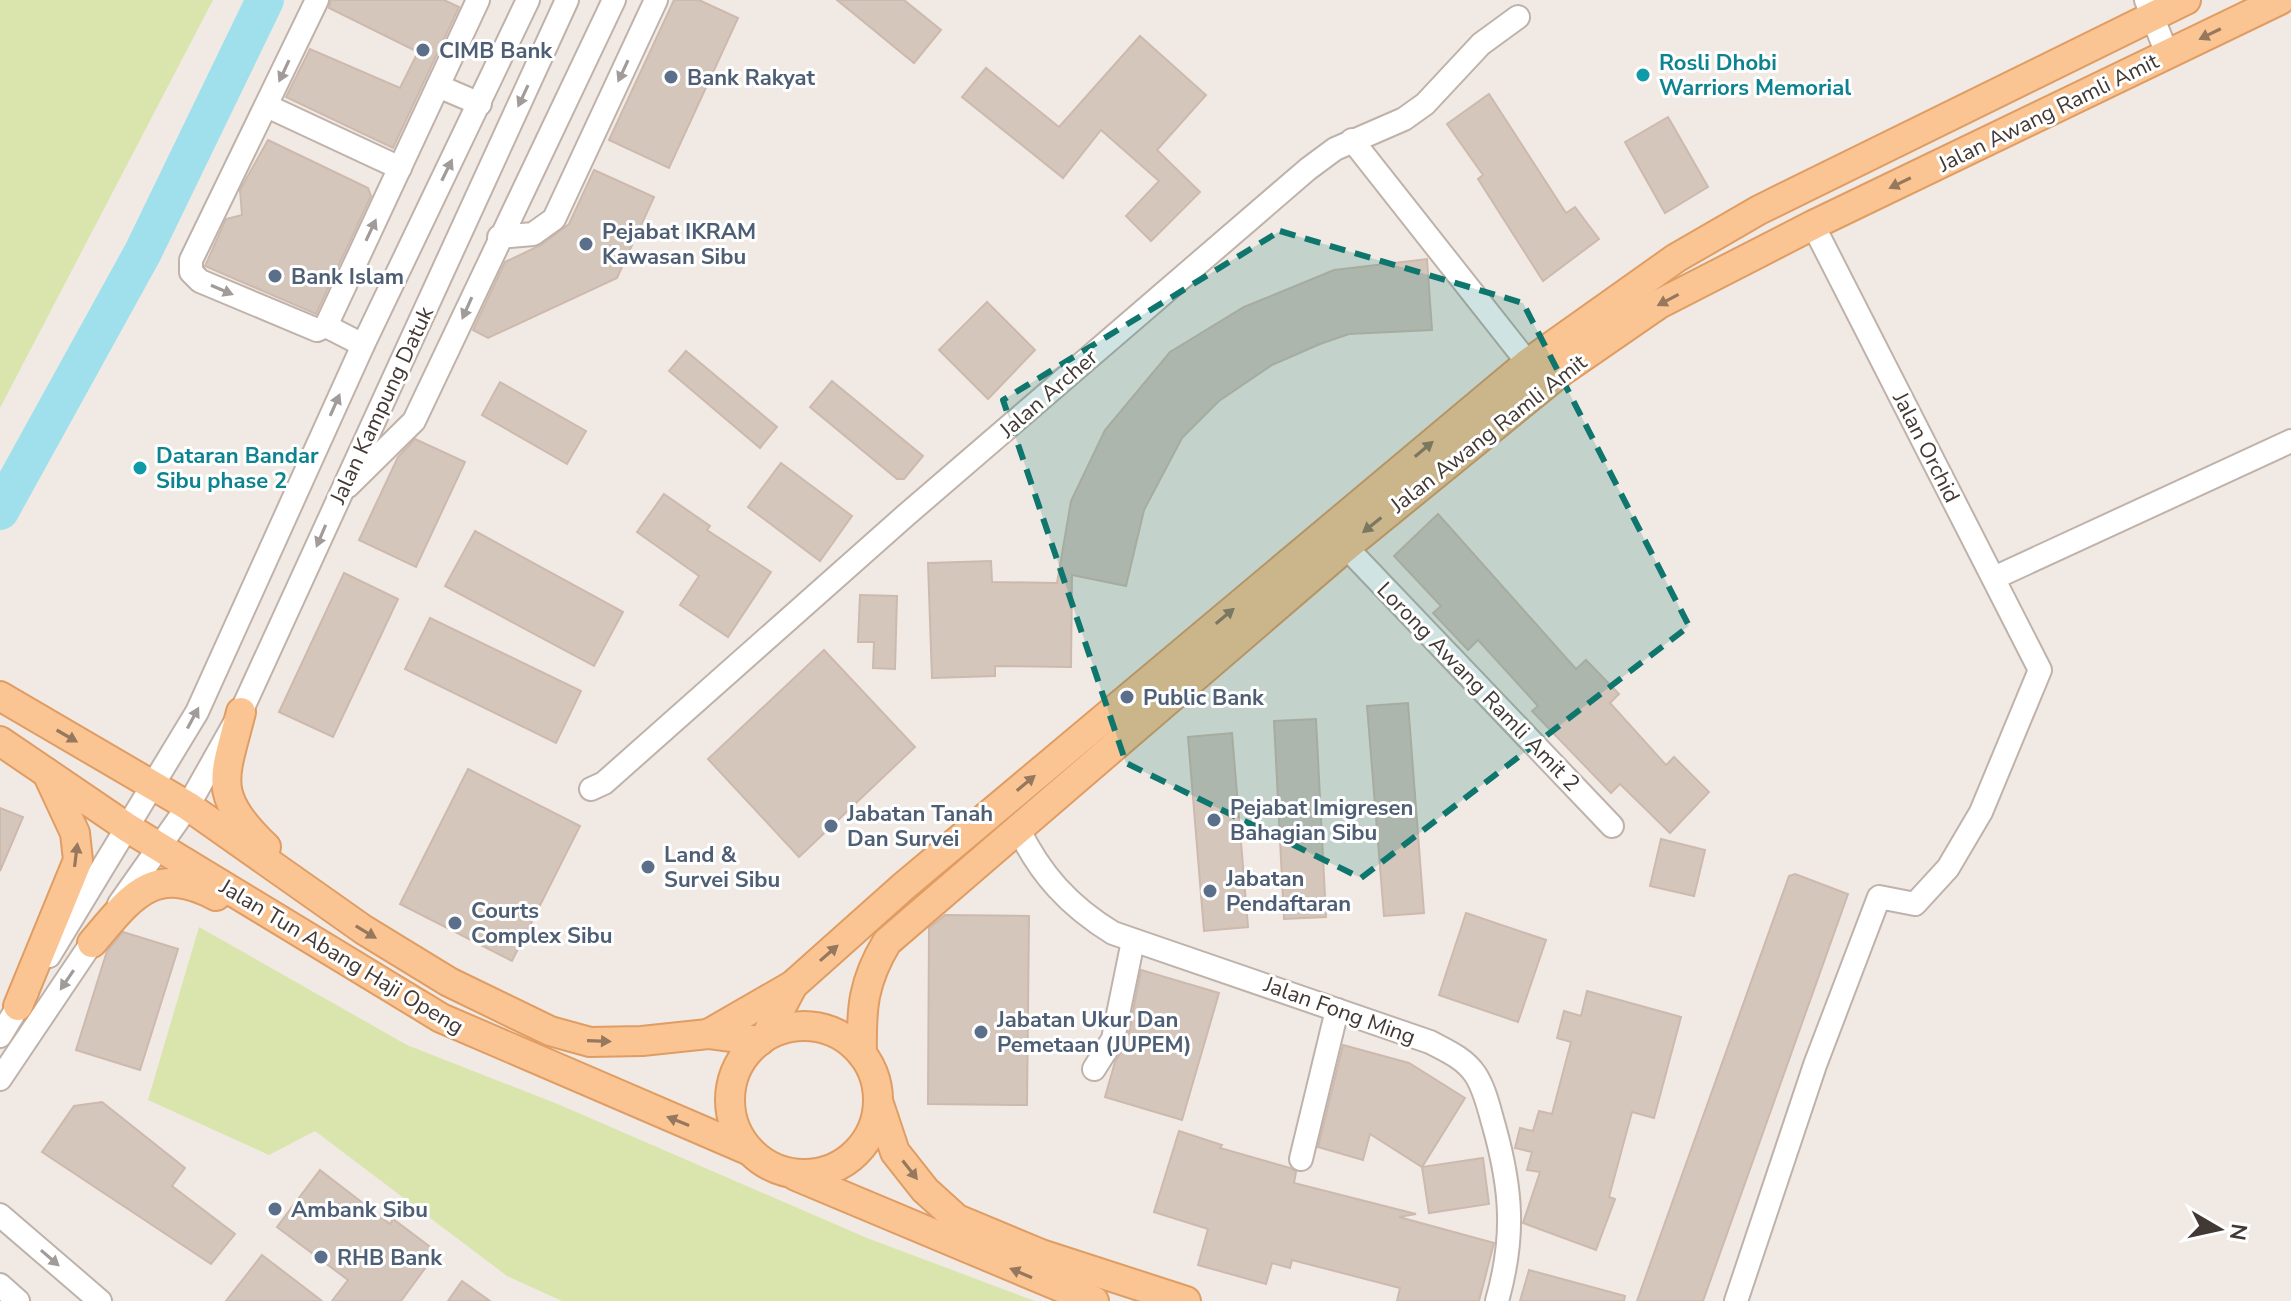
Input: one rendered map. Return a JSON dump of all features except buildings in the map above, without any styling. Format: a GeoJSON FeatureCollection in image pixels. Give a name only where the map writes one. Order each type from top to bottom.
{"type":"FeatureCollection","features":[{"type":"Feature","properties":{"kind":"main road","name":"Jalan Awang Ramli Amit"},"geometry":{"type":"LineString","coordinates":[[763,1038],[793,985],[1139,687],[1528,363],[1676,258],[1759,210],[1896,145],[2149,8],[2186,0]]}},
{"type":"Feature","properties":{"kind":"main road","name":"Jalan Awang Ramli Amit"},"geometry":{"type":"LineString","coordinates":[[862,1054],[861,1013],[869,972],[887,942],[1346,547],[1562,371],[1659,304],[1813,225],[2280,0]]}},
{"type":"Feature","properties":{"kind":"main road","name":"Jalan Tun Abang Haji Openg"},"geometry":{"type":"LineString","coordinates":[[0,696],[188,806],[332,911],[449,982],[550,1031],[590,1042],[642,1041],[708,1034],[763,1038]]}},
{"type":"Feature","properties":{"kind":"main road"},"geometry":{"type":"LineString","coordinates":[[241,712],[224,782],[229,803],[247,829],[332,911]]}},
{"type":"Feature","properties":{"kind":"main road","name":"Jalan Tun Abang Haji Openg"},"geometry":{"type":"LineString","coordinates":[[0,741],[128,828],[373,977],[479,1037],[750,1151]]}},
{"type":"Feature","properties":{"kind":"main road"},"geometry":{"type":"LineString","coordinates":[[18,1006],[78,860],[75,833],[47,773]]}},
{"type":"Feature","properties":{"kind":"main road"},"geometry":{"type":"LineString","coordinates":[[92,943],[132,896],[153,885],[175,881],[201,888],[373,977]]}},
{"type":"Feature","properties":{"kind":"main road"},"geometry":{"type":"LineString","coordinates":[[708,1034],[793,985]]}},
{"type":"Feature","properties":{"kind":"main road"},"geometry":{"type":"LineString","coordinates":[[1094,1301],[1036,1279],[842,1193],[774,1168],[750,1151],[738,1134],[732,1115],[730,1094],[735,1074],[745,1055],[763,1038],[786,1028],[807,1026],[837,1034],[862,1054],[874,1076],[878,1100],[895,1152],[925,1190],[957,1219],[1041,1254],[1186,1301]]}},
{"type":"Feature","properties":{"kind":"main road"},"geometry":{"type":"LineString","coordinates":[[774,1168],[798,1174],[822,1172],[844,1162],[862,1146],[874,1124],[878,1100]]}},
{"type":"Feature","properties":{"kind":"street"},"geometry":{"type":"LineString","coordinates":[[317,0],[191,260],[191,272],[200,281],[317,330],[326,326],[478,0]]}},
{"type":"Feature","properties":{"kind":"street","name":"Jalan Kampung Datuk"},"geometry":{"type":"LineString","coordinates":[[0,1036],[197,712],[363,345],[528,0]]}},
{"type":"Feature","properties":{"kind":"street","name":"Jalan Kampung Datuk"},"geometry":{"type":"LineString","coordinates":[[0,1079],[188,806],[241,712],[567,0]]}},
{"type":"Feature","properties":{"kind":"street"},"geometry":{"type":"LineString","coordinates":[[338,496],[414,421],[614,0]]}},
{"type":"Feature","properties":{"kind":"street"},"geometry":{"type":"LineString","coordinates":[[499,237],[533,234],[554,219],[656,0]]}},
{"type":"Feature","properties":{"kind":"street"},"geometry":{"type":"LineString","coordinates":[[2149,8],[2167,54]]}},
{"type":"Feature","properties":{"kind":"street","name":"Jalan Archer"},"geometry":{"type":"LineString","coordinates":[[591,789],[604,783],[1157,297],[1308,169],[1352,140],[1404,119],[1425,104],[1481,44],[1518,17]]}},
{"type":"Feature","properties":{"kind":"street"},"geometry":{"type":"LineString","coordinates":[[438,86],[480,104]]}},
{"type":"Feature","properties":{"kind":"street"},"geometry":{"type":"LineString","coordinates":[[267,106],[400,168]]}},
{"type":"Feature","properties":{"kind":"street"},"geometry":{"type":"LineString","coordinates":[[1352,140],[1528,363]]}},
{"type":"Feature","properties":{"kind":"street","name":"Jalan Orchid"},"geometry":{"type":"LineString","coordinates":[[1736,1301],[1815,1065],[1879,897],[1915,904],[1948,868],[1981,812],[2040,670],[1813,225]]}},
{"type":"Feature","properties":{"kind":"street"},"geometry":{"type":"LineString","coordinates":[[326,326],[363,345]]}},
{"type":"Feature","properties":{"kind":"street"},"geometry":{"type":"LineString","coordinates":[[384,396],[414,421]]}},
{"type":"Feature","properties":{"kind":"street"},"geometry":{"type":"LineString","coordinates":[[1994,578],[2291,441]]}},
{"type":"Feature","properties":{"kind":"street","name":"Lorong Awang Ramli Amit 2"},"geometry":{"type":"LineString","coordinates":[[1346,547],[1612,826]]}},
{"type":"Feature","properties":{"kind":"street","name":"Jalan Fong Ming"},"geometry":{"type":"LineString","coordinates":[[1018,828],[1034,861],[1064,897],[1084,915],[1133,941],[1255,979],[1430,1042],[1455,1055],[1476,1075],[1505,1166],[1511,1210],[1509,1259],[1497,1301]]}},
{"type":"Feature","properties":{"kind":"street"},"geometry":{"type":"LineString","coordinates":[[1094,1069],[1113,1039],[1133,941]]}},
{"type":"Feature","properties":{"kind":"street"},"geometry":{"type":"LineString","coordinates":[[1301,1159],[1337,1010]]}},
{"type":"Feature","properties":{"kind":"street"},"geometry":{"type":"LineString","coordinates":[[0,1215],[100,1301]]}},
{"type":"Feature","properties":{"kind":"street"},"geometry":{"type":"LineString","coordinates":[[0,1285],[18,1301]]}},
{"type":"Feature","properties":{"kind":"highlighted area"},"geometry":{"type":"Polygon","coordinates":[[[1280,231],[1523,303],[1689,626],[1361,878],[1126,763],[1003,400],[1280,231]]]}},
{"type":"Feature","properties":{"kind":"green space"},"geometry":{"type":"Polygon","coordinates":[[[0,0],[213,0],[0,408],[0,0]]]}},
{"type":"Feature","properties":{"kind":"green space"},"geometry":{"type":"Polygon","coordinates":[[[199,927],[407,1045],[560,1105],[867,1238],[1035,1301],[562,1301],[507,1276],[315,1131],[269,1155],[148,1100],[199,927]]]}},
{"type":"Feature","properties":{"kind":"waterway"},"geometry":{"type":"LineString","coordinates":[[0,511],[143,252],[265,0]]}},
{"type":"Feature","properties":{"kind":"place","name":"CIMB Bank"},"geometry":{"type":"Point","coordinates":[423,50]}},
{"type":"Feature","properties":{"kind":"place","name":"Rosli Dhobi Warriors Memorial"},"geometry":{"type":"Point","coordinates":[1643,75]}},
{"type":"Feature","properties":{"kind":"place","name":"Bank Rakyat"},"geometry":{"type":"Point","coordinates":[671,77]}},
{"type":"Feature","properties":{"kind":"place","name":"Pejabat IKRAM Kawasan Sibu"},"geometry":{"type":"Point","coordinates":[586,244]}},
{"type":"Feature","properties":{"kind":"place","name":"Bank Islam"},"geometry":{"type":"Point","coordinates":[275,276]}},
{"type":"Feature","properties":{"kind":"place","name":"Dataran Bandar Sibu phase 2"},"geometry":{"type":"Point","coordinates":[140,468]}},
{"type":"Feature","properties":{"kind":"place","name":"Public Bank"},"geometry":{"type":"Point","coordinates":[1127,697]}},
{"type":"Feature","properties":{"kind":"place","name":"Pejabat Imigresen Bahagian Sibu"},"geometry":{"type":"Point","coordinates":[1214,820]}},
{"type":"Feature","properties":{"kind":"place","name":"Jabatan Tanah Dan Survei"},"geometry":{"type":"Point","coordinates":[831,826]}},
{"type":"Feature","properties":{"kind":"place","name":"Land & Survei Sibu"},"geometry":{"type":"Point","coordinates":[648,867]}},
{"type":"Feature","properties":{"kind":"place","name":"Jabatan Pendaftaran"},"geometry":{"type":"Point","coordinates":[1210,891]}},
{"type":"Feature","properties":{"kind":"place","name":"Courts Complex Sibu"},"geometry":{"type":"Point","coordinates":[455,923]}},
{"type":"Feature","properties":{"kind":"place","name":"Jabatan Ukur Dan Pemetaan (JUPEM)"},"geometry":{"type":"Point","coordinates":[981,1032]}},
{"type":"Feature","properties":{"kind":"place","name":"Ambank Sibu"},"geometry":{"type":"Point","coordinates":[275,1209]}},
{"type":"Feature","properties":{"kind":"place","name":"RHB Bank"},"geometry":{"type":"Point","coordinates":[321,1257]}}]}
